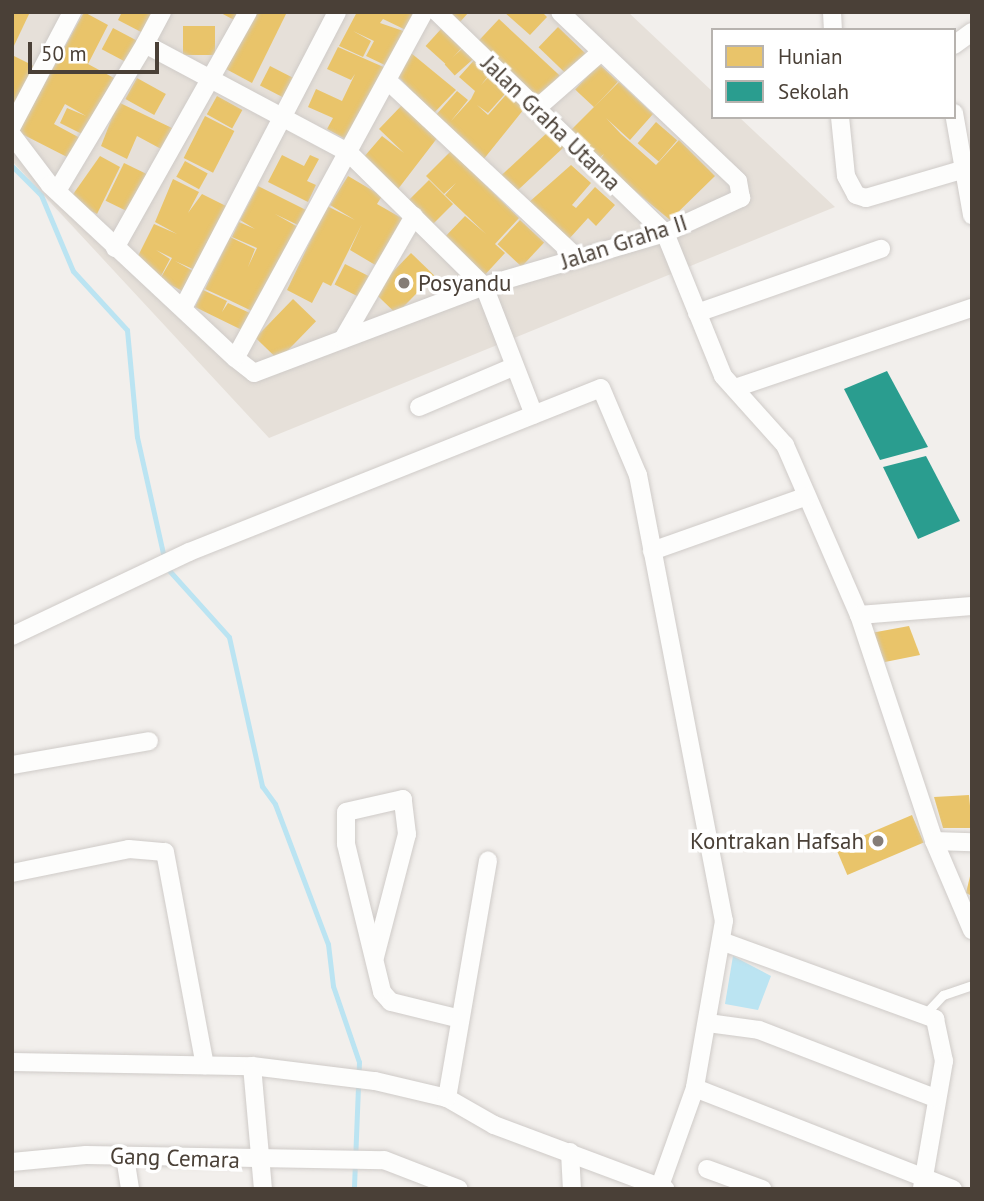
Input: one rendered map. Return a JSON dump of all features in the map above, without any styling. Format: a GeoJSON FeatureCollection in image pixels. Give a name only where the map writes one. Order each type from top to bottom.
{"type":"FeatureCollection","features":[{"type":"Feature","properties":{"kind":"street"},"geometry":{"type":"LineString","coordinates":[[12,126],[72,12]]}},
{"type":"Feature","properties":{"kind":"street"},"geometry":{"type":"LineString","coordinates":[[57,191],[162,12]]}},
{"type":"Feature","properties":{"kind":"street"},"geometry":{"type":"LineString","coordinates":[[115,248],[248,12]]}},
{"type":"Feature","properties":{"kind":"street"},"geometry":{"type":"LineString","coordinates":[[183,308],[337,12]]}},
{"type":"Feature","properties":{"kind":"street"},"geometry":{"type":"LineString","coordinates":[[12,135],[57,191],[235,358],[424,12]]}},
{"type":"Feature","properties":{"kind":"street","name":"Jalan Graha Utama"},"geometry":{"type":"LineString","coordinates":[[437,12],[665,233]]}},
{"type":"Feature","properties":{"kind":"street","name":"Jalan Graha II"},"geometry":{"type":"LineString","coordinates":[[235,358],[257,373],[484,286],[665,233],[741,198],[744,188],[560,12]]}},
{"type":"Feature","properties":{"kind":"street"},"geometry":{"type":"LineString","coordinates":[[956,44],[972,32]]}},
{"type":"Feature","properties":{"kind":"street"},"geometry":{"type":"LineString","coordinates":[[145,44],[349,153],[484,286],[534,415]]}},
{"type":"Feature","properties":{"kind":"street"},"geometry":{"type":"LineString","coordinates":[[537,109],[601,52]]}},
{"type":"Feature","properties":{"kind":"street"},"geometry":{"type":"LineString","coordinates":[[388,80],[578,259]]}},
{"type":"Feature","properties":{"kind":"street"},"geometry":{"type":"LineString","coordinates":[[840,119],[846,176],[856,195],[866,198],[961,170]]}},
{"type":"Feature","properties":{"kind":"street"},"geometry":{"type":"LineString","coordinates":[[955,119],[961,170],[970,197],[972,215]]}},
{"type":"Feature","properties":{"kind":"street"},"geometry":{"type":"LineString","coordinates":[[343,340],[414,216]]}},
{"type":"Feature","properties":{"kind":"street"},"geometry":{"type":"LineString","coordinates":[[665,233],[723,376],[738,387],[785,445],[859,615],[934,841],[972,930]]}},
{"type":"Feature","properties":{"kind":"street"},"geometry":{"type":"LineString","coordinates":[[698,313],[881,249]]}},
{"type":"Feature","properties":{"kind":"street"},"geometry":{"type":"LineString","coordinates":[[738,387],[972,308]]}},
{"type":"Feature","properties":{"kind":"street"},"geometry":{"type":"LineString","coordinates":[[419,407],[515,366]]}},
{"type":"Feature","properties":{"kind":"street"},"geometry":{"type":"LineString","coordinates":[[12,636],[188,552],[601,388],[638,475],[724,942],[695,1088],[663,1188],[494,1125],[447,1098],[375,1081],[252,1066],[17,1061]]}},
{"type":"Feature","properties":{"kind":"street"},"geometry":{"type":"LineString","coordinates":[[652,551],[807,496]]}},
{"type":"Feature","properties":{"kind":"street"},"geometry":{"type":"LineString","coordinates":[[859,615],[972,606]]}},
{"type":"Feature","properties":{"kind":"street"},"geometry":{"type":"LineString","coordinates":[[12,765],[149,741]]}},
{"type":"Feature","properties":{"kind":"street"},"geometry":{"type":"LineString","coordinates":[[375,957],[407,834],[403,799],[346,813],[346,844],[375,957],[388,1001],[460,1020]]}},
{"type":"Feature","properties":{"kind":"street"},"geometry":{"type":"LineString","coordinates":[[934,841],[972,842]]}},
{"type":"Feature","properties":{"kind":"street"},"geometry":{"type":"LineString","coordinates":[[12,873],[129,849],[165,852],[205,1065]]}},
{"type":"Feature","properties":{"kind":"street"},"geometry":{"type":"LineString","coordinates":[[447,1098],[488,861]]}},
{"type":"Feature","properties":{"kind":"street"},"geometry":{"type":"LineString","coordinates":[[724,942],[926,1013],[942,1038],[923,1183]]}},
{"type":"Feature","properties":{"kind":"street"},"geometry":{"type":"LineString","coordinates":[[708,1023],[759,1030],[935,1098]]}},
{"type":"Feature","properties":{"kind":"street"},"geometry":{"type":"LineString","coordinates":[[252,1066],[263,1189]]}},
{"type":"Feature","properties":{"kind":"street"},"geometry":{"type":"LineString","coordinates":[[695,1088],[923,1183],[953,1189]]}},
{"type":"Feature","properties":{"kind":"street"},"geometry":{"type":"LineString","coordinates":[[570,1152],[572,1189]]}},
{"type":"Feature","properties":{"kind":"street"},"geometry":{"type":"LineString","coordinates":[[125,1157],[130,1189]]}},
{"type":"Feature","properties":{"kind":"street","name":"Gang Cemara"},"geometry":{"type":"LineString","coordinates":[[12,1162],[125,1157],[262,1161],[384,1160],[459,1189]]}},
{"type":"Feature","properties":{"kind":"street"},"geometry":{"type":"LineString","coordinates":[[707,1169],[762,1189]]}},
{"type":"Feature","properties":{"kind":"lane"},"geometry":{"type":"LineString","coordinates":[[926,1013],[943,995],[972,985]]}},
{"type":"Feature","properties":{"kind":"shaded area"},"geometry":{"type":"Polygon","coordinates":[[[12,12],[628,12],[711,90],[711,119],[741,119],[835,207],[269,438],[12,161],[12,12]]]}},
{"type":"Feature","properties":{"kind":"water"},"geometry":{"type":"Polygon","coordinates":[[[733,956],[771,976],[758,1010],[725,1004],[733,956]]]}},
{"type":"Feature","properties":{"kind":"building: Hunian"},"geometry":{"type":"Polygon","coordinates":[[[12,12],[30,12],[12,50],[12,12]]]}},
{"type":"Feature","properties":{"kind":"building: Hunian"},"geometry":{"type":"Polygon","coordinates":[[[84,12],[108,25],[88,64],[114,78],[84,135],[60,123],[67,108],[86,116],[65,104],[54,124],[80,138],[69,158],[18,132],[84,12]]]}},
{"type":"Feature","properties":{"kind":"building: Hunian"},"geometry":{"type":"Polygon","coordinates":[[[122,12],[154,12],[143,33],[118,20],[122,12]]]}},
{"type":"Feature","properties":{"kind":"building: Hunian"},"geometry":{"type":"Polygon","coordinates":[[[219,12],[240,12],[236,21],[219,12]]]}},
{"type":"Feature","properties":{"kind":"building: Hunian"},"geometry":{"type":"Polygon","coordinates":[[[256,12],[287,12],[252,83],[226,69],[256,12]]]}},
{"type":"Feature","properties":{"kind":"building: Hunian"},"geometry":{"type":"Polygon","coordinates":[[[357,12],[414,12],[408,31],[383,19],[380,23],[409,33],[391,68],[366,56],[374,41],[353,31],[371,41],[363,57],[339,46],[357,12]]]}},
{"type":"Feature","properties":{"kind":"building: Hunian"},"geometry":{"type":"Polygon","coordinates":[[[448,12],[469,12],[459,23],[448,12]]]}},
{"type":"Feature","properties":{"kind":"building: Hunian"},"geometry":{"type":"Polygon","coordinates":[[[504,12],[542,12],[547,17],[530,35],[504,12]]]}},
{"type":"Feature","properties":{"kind":"building: Hunian"},"geometry":{"type":"Polygon","coordinates":[[[499,19],[560,76],[537,100],[476,44],[499,19]]]}},
{"type":"Feature","properties":{"kind":"building: Hunian"},"geometry":{"type":"Polygon","coordinates":[[[183,26],[215,26],[215,55],[183,55],[183,26]]]}},
{"type":"Feature","properties":{"kind":"building: Hunian"},"geometry":{"type":"Polygon","coordinates":[[[558,27],[586,54],[567,74],[539,47],[558,27]]]}},
{"type":"Feature","properties":{"kind":"building: Hunian"},"geometry":{"type":"Polygon","coordinates":[[[113,28],[139,42],[128,63],[102,49],[113,28]]]}},
{"type":"Feature","properties":{"kind":"building: Hunian"},"geometry":{"type":"Polygon","coordinates":[[[441,29],[462,48],[446,65],[426,46],[441,29]]]}},
{"type":"Feature","properties":{"kind":"building: Hunian"},"geometry":{"type":"Polygon","coordinates":[[[338,47],[388,69],[351,142],[327,129],[333,118],[308,107],[316,89],[342,101],[355,74],[351,80],[327,69],[338,47]]]}},
{"type":"Feature","properties":{"kind":"building: Hunian"},"geometry":{"type":"Polygon","coordinates":[[[464,47],[474,58],[455,76],[445,64],[464,47]]]}},
{"type":"Feature","properties":{"kind":"building: Hunian"},"geometry":{"type":"Polygon","coordinates":[[[411,53],[456,90],[433,114],[397,75],[411,53]]]}},
{"type":"Feature","properties":{"kind":"building: Hunian"},"geometry":{"type":"Polygon","coordinates":[[[12,55],[36,67],[12,113],[12,55]]]}},
{"type":"Feature","properties":{"kind":"building: Hunian"},"geometry":{"type":"Polygon","coordinates":[[[477,57],[493,70],[481,85],[494,71],[511,87],[488,113],[477,105],[488,115],[512,88],[528,104],[483,160],[435,116],[457,91],[468,100],[451,121],[471,99],[475,91],[459,77],[477,57]]]}},
{"type":"Feature","properties":{"kind":"building: Hunian"},"geometry":{"type":"Polygon","coordinates":[[[599,64],[618,82],[594,107],[575,90],[599,64]]]}},
{"type":"Feature","properties":{"kind":"building: Hunian"},"geometry":{"type":"Polygon","coordinates":[[[270,66],[296,79],[286,99],[260,86],[270,66]]]}},
{"type":"Feature","properties":{"kind":"building: Hunian"},"geometry":{"type":"Polygon","coordinates":[[[137,78],[166,94],[154,115],[125,99],[137,78]]]}},
{"type":"Feature","properties":{"kind":"building: Hunian"},"geometry":{"type":"Polygon","coordinates":[[[619,82],[653,114],[630,140],[606,118],[621,134],[656,165],[679,140],[715,176],[670,220],[599,161],[604,154],[598,159],[569,132],[619,82]]]}},
{"type":"Feature","properties":{"kind":"building: Hunian"},"geometry":{"type":"Polygon","coordinates":[[[217,96],[242,110],[232,128],[207,114],[217,96]]]}},
{"type":"Feature","properties":{"kind":"building: Hunian"},"geometry":{"type":"Polygon","coordinates":[[[118,102],[174,129],[163,150],[137,136],[127,159],[101,146],[118,102]]]}},
{"type":"Feature","properties":{"kind":"building: Hunian"},"geometry":{"type":"Polygon","coordinates":[[[403,104],[438,137],[395,193],[363,158],[382,136],[404,153],[379,129],[403,104]]]}},
{"type":"Feature","properties":{"kind":"building: Hunian"},"geometry":{"type":"Polygon","coordinates":[[[205,116],[234,131],[213,173],[184,158],[205,116]]]}},
{"type":"Feature","properties":{"kind":"building: Hunian"},"geometry":{"type":"Polygon","coordinates":[[[656,122],[677,140],[659,162],[638,143],[656,122]]]}},
{"type":"Feature","properties":{"kind":"building: Hunian"},"geometry":{"type":"Polygon","coordinates":[[[549,131],[564,147],[511,196],[496,180],[549,131]]]}},
{"type":"Feature","properties":{"kind":"building: Hunian"},"geometry":{"type":"Polygon","coordinates":[[[451,151],[519,218],[495,244],[505,253],[482,278],[441,241],[465,216],[486,234],[445,195],[456,183],[444,194],[426,176],[451,151]]]}},
{"type":"Feature","properties":{"kind":"building: Hunian"},"geometry":{"type":"Polygon","coordinates":[[[282,155],[304,166],[310,155],[319,159],[307,181],[316,185],[308,202],[268,182],[282,155]]]}},
{"type":"Feature","properties":{"kind":"building: Hunian"},"geometry":{"type":"Polygon","coordinates":[[[100,156],[120,167],[97,214],[69,200],[100,156]]]}},
{"type":"Feature","properties":{"kind":"building: Hunian"},"geometry":{"type":"Polygon","coordinates":[[[185,161],[208,174],[199,189],[176,177],[185,161]]]}},
{"type":"Feature","properties":{"kind":"building: Hunian"},"geometry":{"type":"Polygon","coordinates":[[[124,163],[149,175],[131,213],[106,201],[124,163]]]}},
{"type":"Feature","properties":{"kind":"building: Hunian"},"geometry":{"type":"Polygon","coordinates":[[[571,165],[591,183],[572,205],[576,208],[595,187],[615,205],[596,226],[588,218],[569,239],[528,203],[571,165]]]}},
{"type":"Feature","properties":{"kind":"building: Hunian"},"geometry":{"type":"Polygon","coordinates":[[[348,176],[382,196],[377,204],[405,220],[377,266],[350,250],[362,224],[331,286],[323,282],[312,303],[287,290],[327,206],[355,220],[330,205],[348,176]]]}},
{"type":"Feature","properties":{"kind":"building: Hunian"},"geometry":{"type":"Polygon","coordinates":[[[173,179],[199,192],[188,213],[202,194],[228,207],[195,270],[175,261],[195,272],[184,292],[160,279],[172,258],[156,250],[170,259],[161,276],[135,262],[154,224],[177,234],[155,222],[173,179]]]}},
{"type":"Feature","properties":{"kind":"building: Hunian"},"geometry":{"type":"Polygon","coordinates":[[[429,180],[453,204],[433,224],[409,200],[429,180]]]}},
{"type":"Feature","properties":{"kind":"building: Hunian"},"geometry":{"type":"Polygon","coordinates":[[[258,186],[308,211],[300,226],[275,214],[298,227],[254,312],[205,289],[230,237],[255,249],[248,267],[257,248],[232,237],[239,222],[255,229],[240,220],[258,186]]]}},
{"type":"Feature","properties":{"kind":"building: Hunian"},"geometry":{"type":"Polygon","coordinates":[[[520,220],[544,243],[522,267],[497,244],[520,220]]]}},
{"type":"Feature","properties":{"kind":"building: Hunian","name":"Posyandu"},"geometry":{"type":"Polygon","coordinates":[[[411,253],[434,275],[397,314],[373,292],[411,253]]]}},
{"type":"Feature","properties":{"kind":"building: Hunian"},"geometry":{"type":"Polygon","coordinates":[[[345,264],[370,277],[360,297],[335,284],[345,264]]]}},
{"type":"Feature","properties":{"kind":"building: Hunian"},"geometry":{"type":"Polygon","coordinates":[[[203,290],[227,301],[222,312],[228,303],[252,314],[244,331],[195,307],[203,290]]]}},
{"type":"Feature","properties":{"kind":"building: Hunian"},"geometry":{"type":"Polygon","coordinates":[[[293,299],[316,321],[279,360],[255,338],[293,299]]]}},
{"type":"Feature","properties":{"kind":"building: Hunian"},"geometry":{"type":"Polygon","coordinates":[[[909,626],[920,655],[885,662],[871,633],[909,626]]]}},
{"type":"Feature","properties":{"kind":"building: Hunian"},"geometry":{"type":"Polygon","coordinates":[[[969,795],[972,828],[943,828],[934,797],[969,795]]]}},
{"type":"Feature","properties":{"kind":"building: Hunian","name":"Kontrakan Hafsah"},"geometry":{"type":"Polygon","coordinates":[[[912,815],[924,843],[847,875],[836,847],[912,815]]]}},
{"type":"Feature","properties":{"kind":"building: Hunian"},"geometry":{"type":"Polygon","coordinates":[[[972,868],[972,896],[966,893],[972,868]]]}},
{"type":"Feature","properties":{"kind":"building: Sekolah"},"geometry":{"type":"Polygon","coordinates":[[[887,371],[928,447],[880,460],[844,389],[887,371]]]}},
{"type":"Feature","properties":{"kind":"building: Sekolah"},"geometry":{"type":"Polygon","coordinates":[[[926,456],[960,521],[918,539],[883,467],[926,456]]]}},
{"type":"Feature","properties":{"kind":"waterway"},"geometry":{"type":"LineString","coordinates":[[12,166],[41,195],[73,271],[127,330],[137,437],[166,567],[229,637],[262,786],[275,804],[328,944],[333,986],[359,1062],[354,1189]]}},
{"type":"Feature","properties":{"kind":"place","name":"Posyandu"},"geometry":{"type":"Point","coordinates":[404,283]}},
{"type":"Feature","properties":{"kind":"place","name":"Kontrakan Hafsah"},"geometry":{"type":"Point","coordinates":[878,841]}}]}
